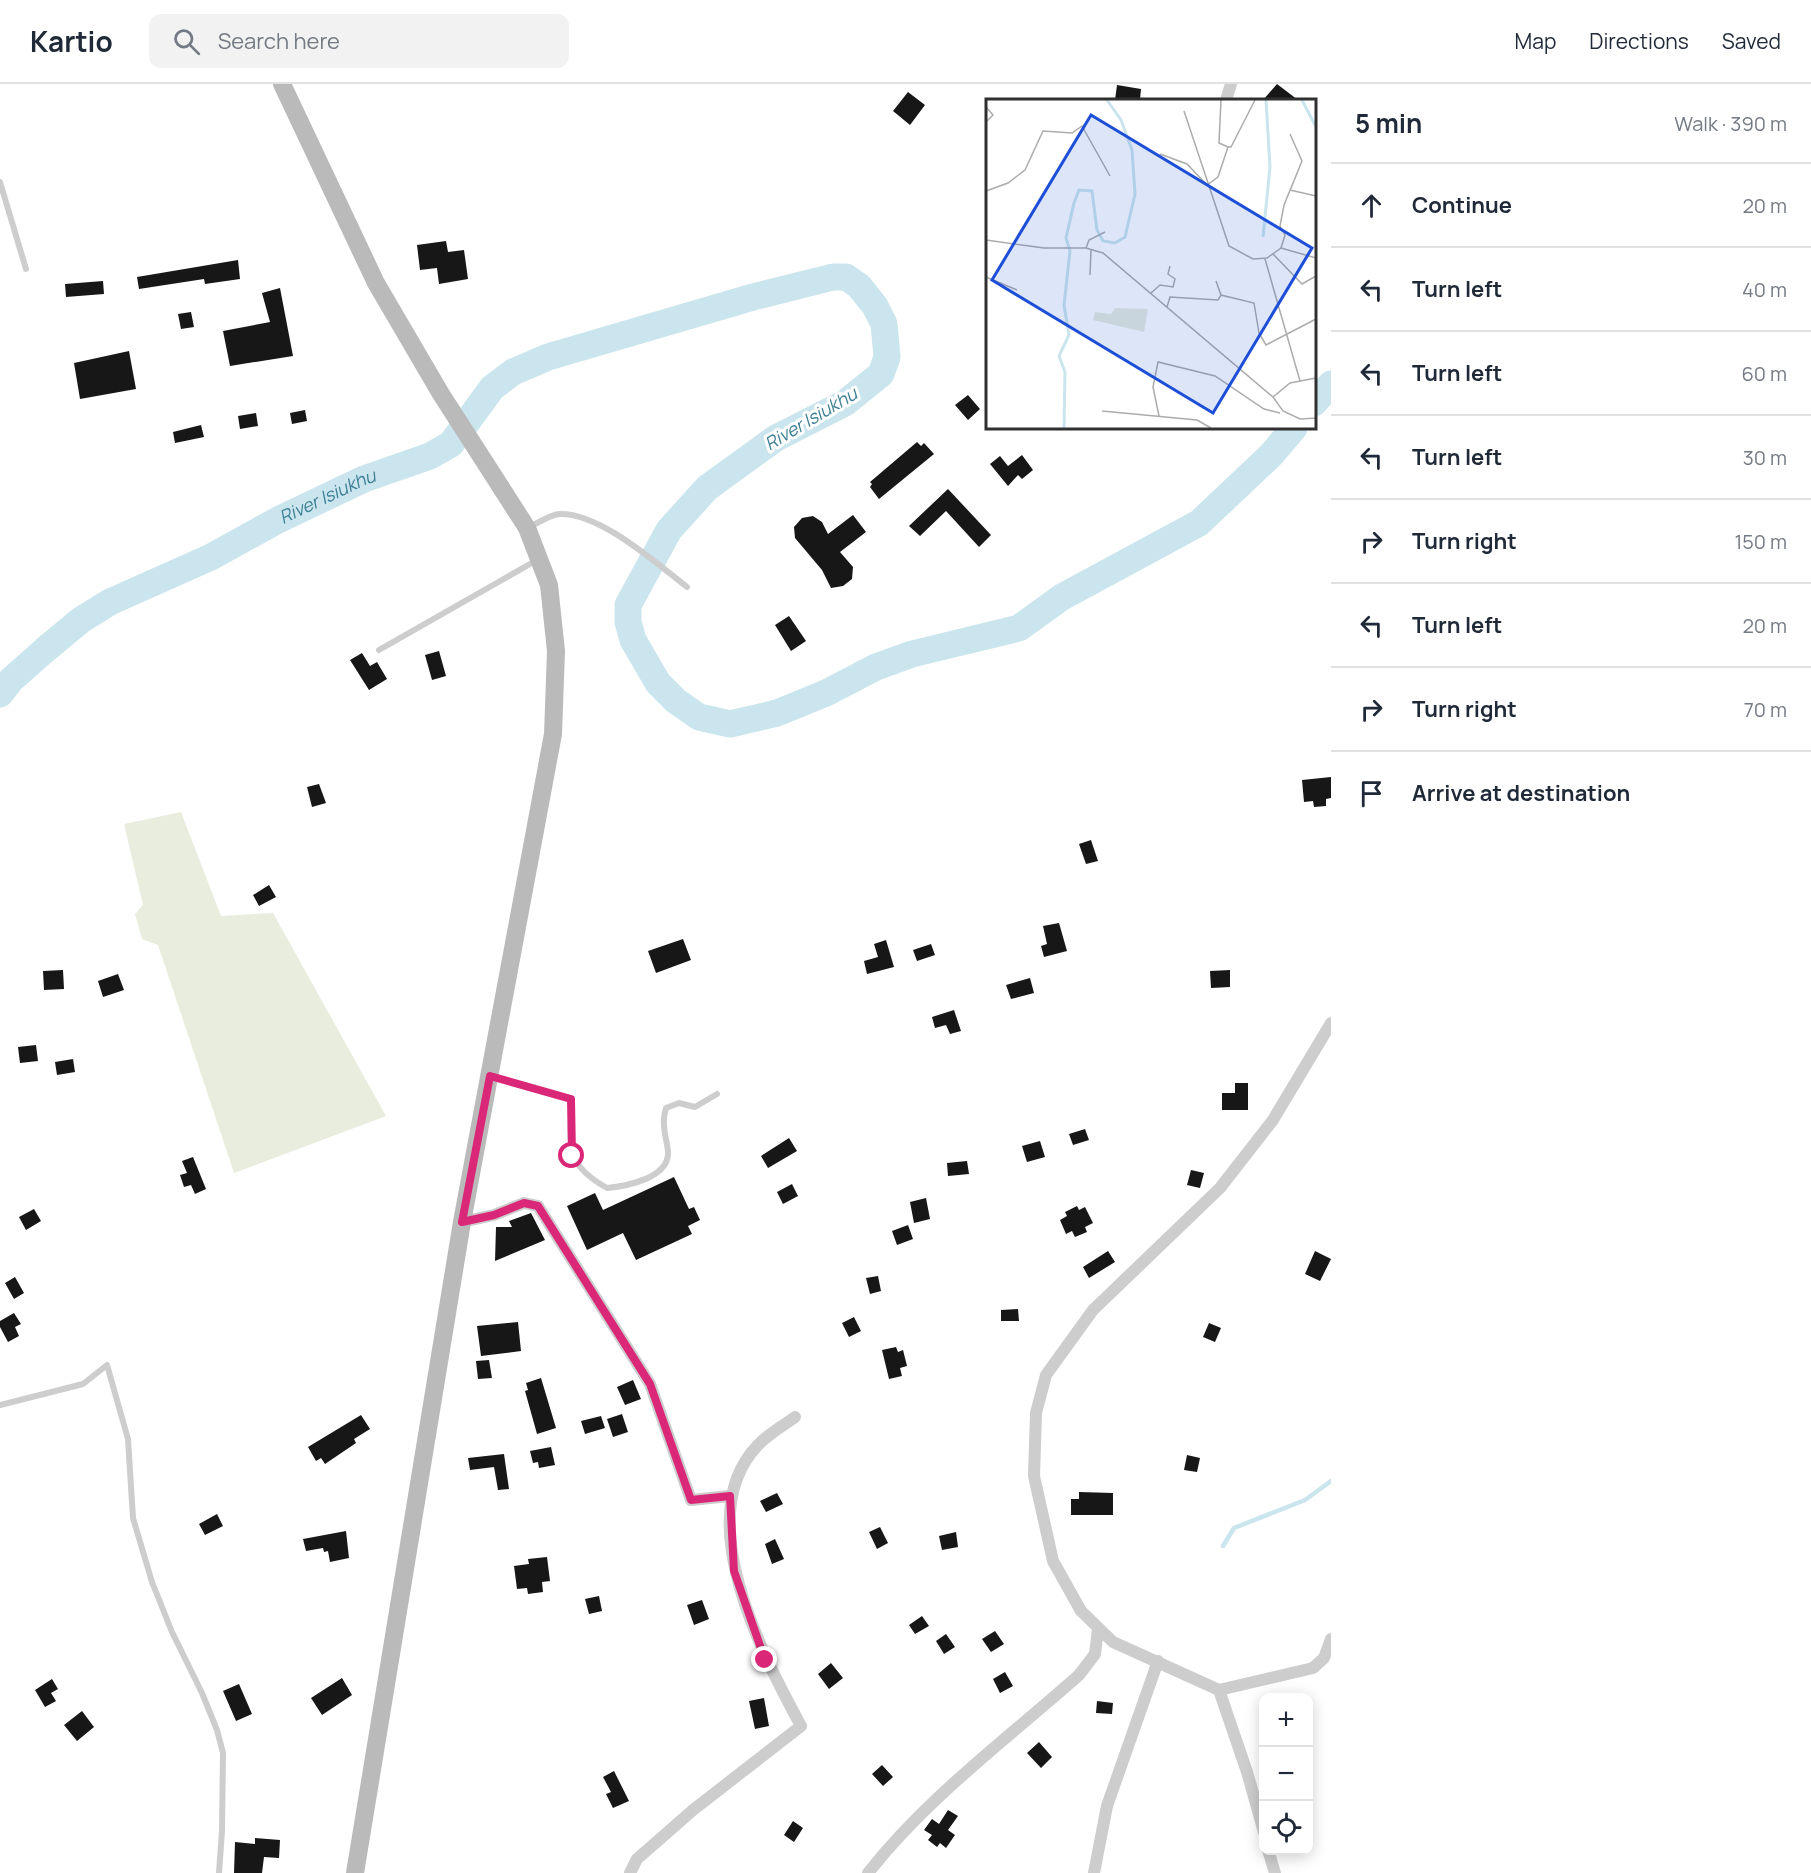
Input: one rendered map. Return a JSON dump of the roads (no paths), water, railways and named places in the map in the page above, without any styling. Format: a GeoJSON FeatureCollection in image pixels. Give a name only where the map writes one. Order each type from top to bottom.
{"type":"FeatureCollection","features":[{"type":"Feature","properties":{"kind":"main road"},"geometry":{"type":"LineString","coordinates":[[282,84],[376,283],[441,394],[527,528],[549,585],[556,651],[553,735],[462,1222],[355,1873]]}},
{"type":"Feature","properties":{"kind":"street"},"geometry":{"type":"LineString","coordinates":[[1226,99],[1231,84]]}},
{"type":"Feature","properties":{"kind":"street"},"geometry":{"type":"LineString","coordinates":[[1331,1023],[1273,1120],[1220,1188],[1093,1310],[1046,1375],[1036,1413],[1034,1476],[1053,1561],[1081,1611],[1113,1642],[1219,1690],[1312,1668],[1324,1658],[1331,1639]]}},
{"type":"Feature","properties":{"kind":"street"},"geometry":{"type":"LineString","coordinates":[[462,1222],[494,1215],[524,1203],[538,1206],[650,1384],[691,1500],[730,1496]]}},
{"type":"Feature","properties":{"kind":"street"},"geometry":{"type":"LineString","coordinates":[[630,1873],[637,1859],[693,1810],[801,1726],[765,1660],[734,1571],[730,1496],[757,1445],[795,1418]]}},
{"type":"Feature","properties":{"kind":"street"},"geometry":{"type":"LineString","coordinates":[[868,1873],[893,1842],[956,1781],[1079,1675],[1095,1654],[1098,1629]]}},
{"type":"Feature","properties":{"kind":"street"},"geometry":{"type":"LineString","coordinates":[[1094,1873],[1107,1806],[1158,1661]]}},
{"type":"Feature","properties":{"kind":"street"},"geometry":{"type":"LineString","coordinates":[[1219,1690],[1247,1772],[1259,1817]]}},
{"type":"Feature","properties":{"kind":"street"},"geometry":{"type":"LineString","coordinates":[[1269,1855],[1275,1873]]}},
{"type":"Feature","properties":{"kind":"lane"},"geometry":{"type":"LineString","coordinates":[[0,182],[26,269]]}},
{"type":"Feature","properties":{"kind":"lane"},"geometry":{"type":"LineString","coordinates":[[527,528],[557,514],[583,517],[631,545],[687,586]]}},
{"type":"Feature","properties":{"kind":"lane"},"geometry":{"type":"LineString","coordinates":[[379,650],[540,558]]}},
{"type":"Feature","properties":{"kind":"lane"},"geometry":{"type":"LineString","coordinates":[[490,1076],[571,1099],[572,1156],[577,1167],[607,1188],[645,1179],[660,1169],[668,1155],[663,1118],[666,1108],[679,1103],[695,1107],[717,1094]]}},
{"type":"Feature","properties":{"kind":"lane"},"geometry":{"type":"LineString","coordinates":[[0,1405],[83,1384],[107,1365],[128,1439],[134,1518],[152,1582],[172,1632],[202,1693],[217,1730],[223,1753],[219,1873]]}},
{"type":"Feature","properties":{"kind":"waterway","name":"River Isiukhu"},"geometry":{"type":"LineString","coordinates":[[0,694],[11,680],[46,649],[81,620],[110,602],[211,557],[278,520],[364,479],[430,456],[451,444],[492,388],[513,372],[548,357],[753,297],[833,277],[846,277],[859,286],[875,306],[884,324],[887,357],[881,374],[845,403],[776,438],[707,488],[669,530],[628,605],[628,622],[633,640],[658,683],[676,701],[699,717],[730,724],[777,713],[826,693],[876,667],[912,654],[1019,628],[1062,597],[1199,523],[1271,455],[1293,429]]}},
{"type":"Feature","properties":{"kind":"waterway","name":"River Isiukhu"},"geometry":{"type":"LineString","coordinates":[[1316,401],[1331,384]]}},
{"type":"Feature","properties":{"kind":"waterway"},"geometry":{"type":"LineString","coordinates":[[1223,1546],[1234,1528],[1305,1500],[1331,1481]]}}]}
